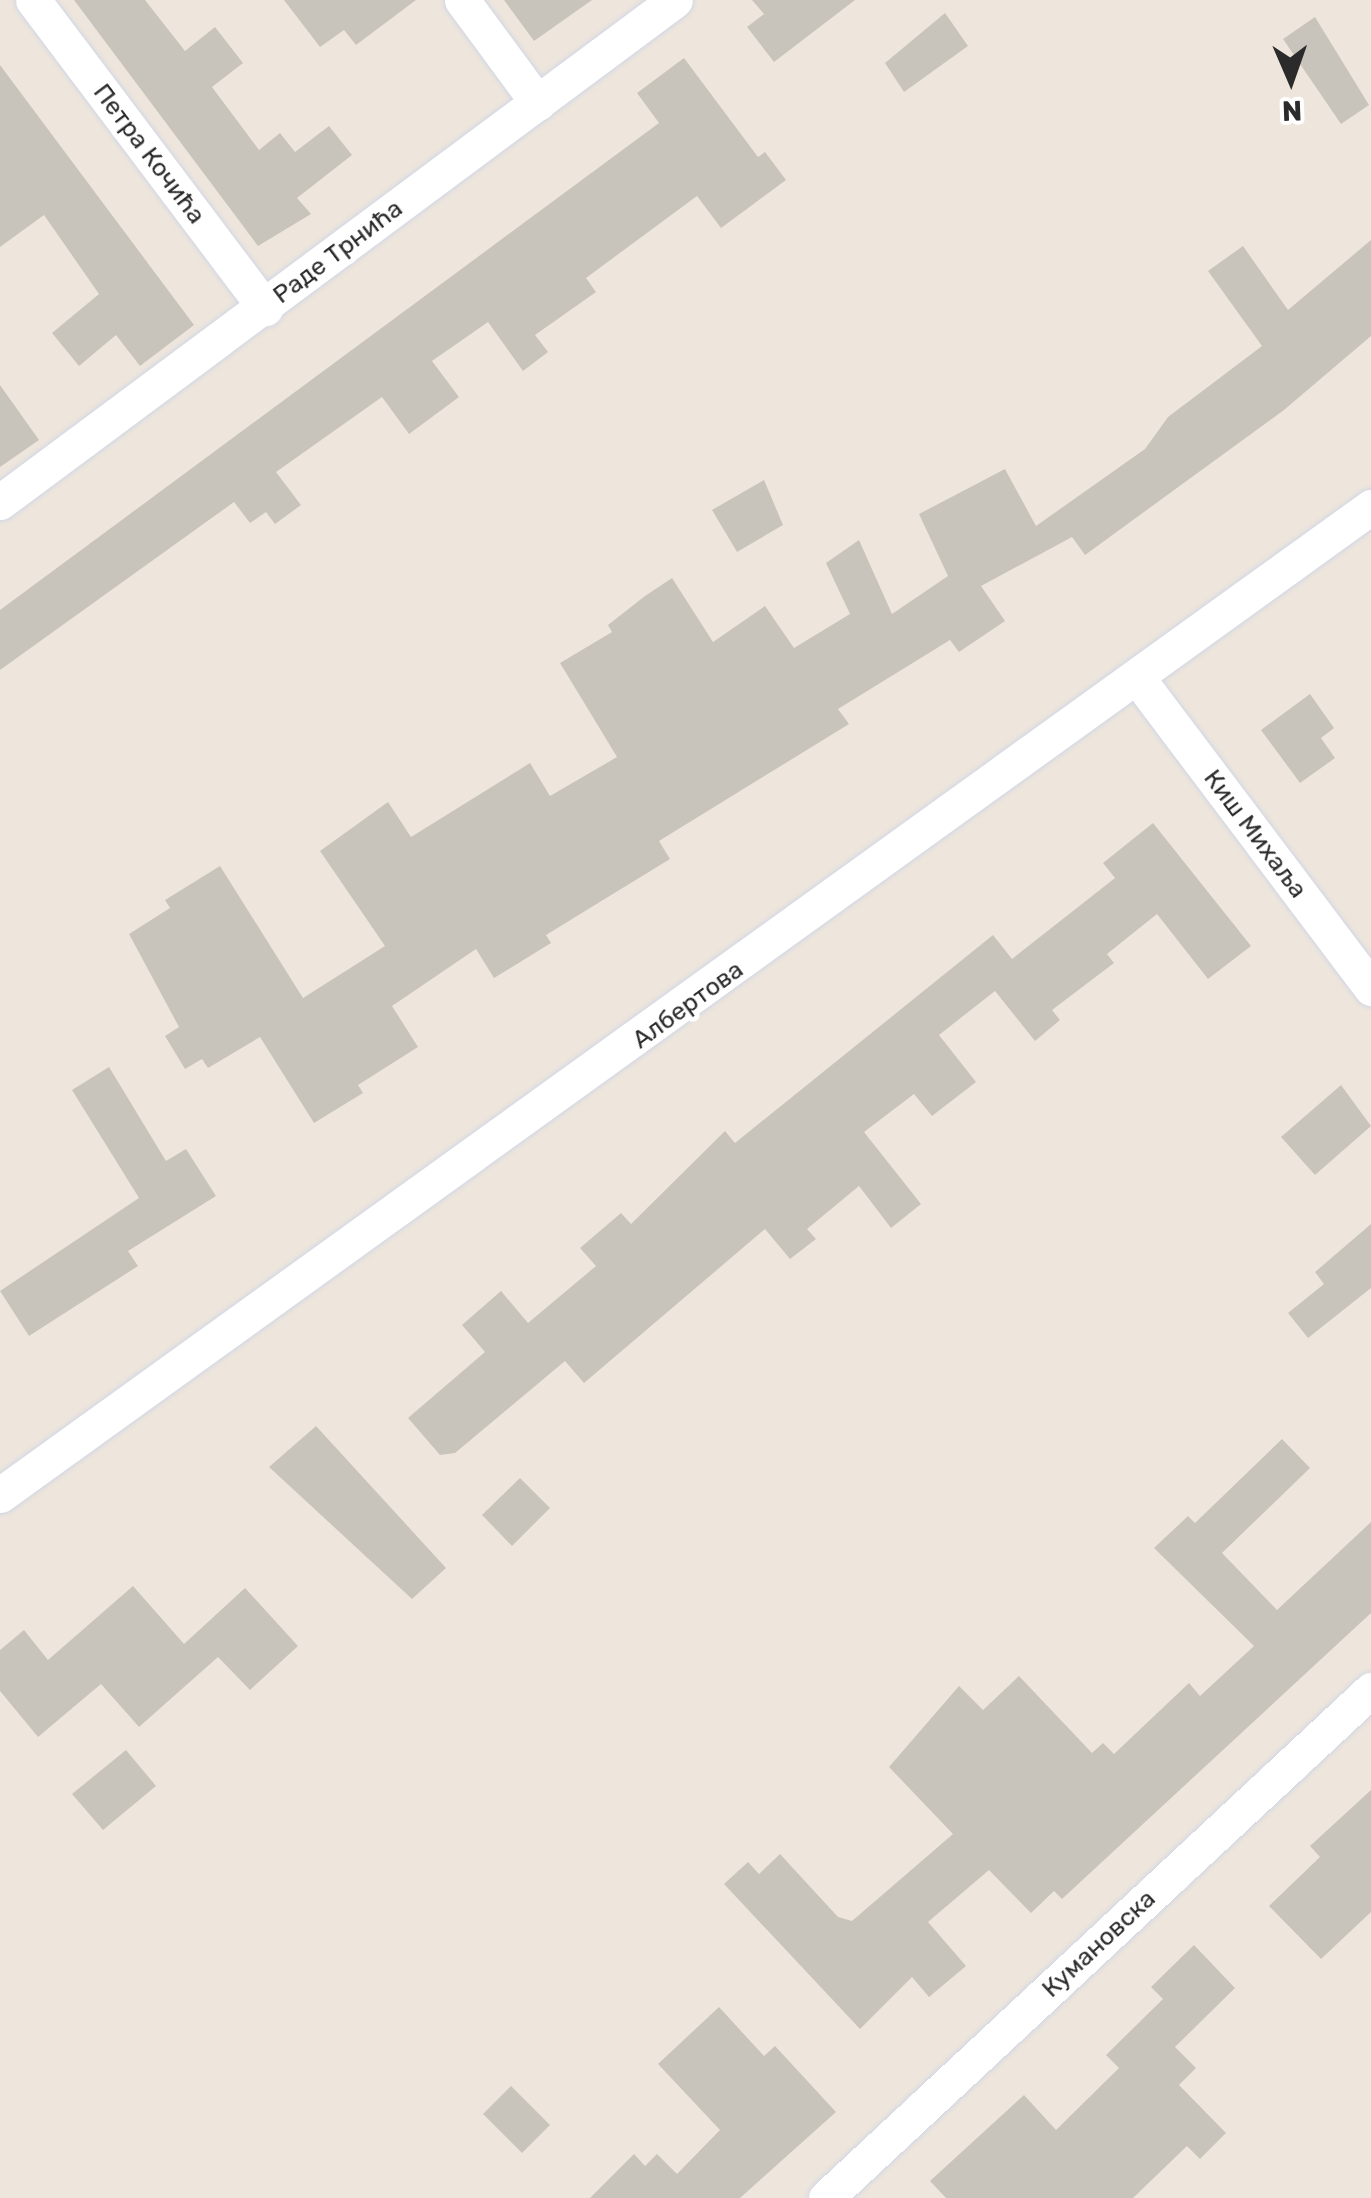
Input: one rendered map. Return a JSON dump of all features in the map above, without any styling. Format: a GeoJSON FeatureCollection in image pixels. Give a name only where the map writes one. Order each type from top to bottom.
{"type":"FeatureCollection","features":[{"type":"Feature","properties":{"kind":"street","name":"Петра Кочића"},"geometry":{"type":"LineString","coordinates":[[33,0],[265,308]]}},
{"type":"Feature","properties":{"kind":"street"},"geometry":{"type":"LineString","coordinates":[[462,0],[538,103]]}},
{"type":"Feature","properties":{"kind":"street","name":"Раде Трнића"},"geometry":{"type":"LineString","coordinates":[[0,502],[674,0]]}},
{"type":"Feature","properties":{"kind":"street","name":"Албертова"},"geometry":{"type":"LineString","coordinates":[[0,1495],[1139,680],[1371,507]]}},
{"type":"Feature","properties":{"kind":"street","name":"Киш Михаља"},"geometry":{"type":"LineString","coordinates":[[1139,680],[1371,988]]}},
{"type":"Feature","properties":{"kind":"street","name":"Кумановска"},"geometry":{"type":"LineString","coordinates":[[826,2198],[1371,1690]]}},
{"type":"Feature","properties":{"kind":"building"},"geometry":{"type":"Polygon","coordinates":[[[74,0],[145,0],[185,51],[215,27],[243,63],[212,87],[259,150],[280,133],[295,152],[329,126],[352,155],[297,198],[311,214],[258,246],[74,0]]]}},
{"type":"Feature","properties":{"kind":"building"},"geometry":{"type":"Polygon","coordinates":[[[284,0],[416,0],[356,45],[344,30],[320,47],[284,0]]]}},
{"type":"Feature","properties":{"kind":"building"},"geometry":{"type":"Polygon","coordinates":[[[504,0],[592,0],[534,41],[504,0]]]}},
{"type":"Feature","properties":{"kind":"building"},"geometry":{"type":"Polygon","coordinates":[[[752,0],[855,0],[774,62],[747,27],[764,14],[752,0]]]}},
{"type":"Feature","properties":{"kind":"building"},"geometry":{"type":"Polygon","coordinates":[[[945,13],[968,46],[904,92],[885,63],[945,13]]]}},
{"type":"Feature","properties":{"kind":"building"},"geometry":{"type":"Polygon","coordinates":[[[1315,17],[1369,105],[1341,124],[1283,39],[1315,17]]]}},
{"type":"Feature","properties":{"kind":"building"},"geometry":{"type":"Polygon","coordinates":[[[684,58],[758,157],[765,152],[786,180],[721,228],[697,196],[586,278],[596,292],[535,335],[548,352],[523,371],[488,322],[432,361],[459,397],[409,434],[382,397],[276,472],[301,505],[275,524],[266,512],[250,523],[234,502],[0,670],[0,610],[659,123],[637,93],[684,58]]]}},
{"type":"Feature","properties":{"kind":"building"},"geometry":{"type":"Polygon","coordinates":[[[0,65],[194,325],[140,366],[116,335],[79,366],[52,333],[99,294],[44,215],[0,247],[0,65]]]}},
{"type":"Feature","properties":{"kind":"building"},"geometry":{"type":"Polygon","coordinates":[[[1371,240],[1371,336],[1284,410],[1085,555],[1072,537],[981,586],[1005,621],[959,652],[950,640],[838,709],[849,724],[659,841],[670,859],[546,935],[551,943],[494,978],[476,949],[392,1006],[418,1047],[358,1085],[363,1093],[314,1123],[260,1037],[208,1068],[202,1059],[185,1069],[165,1036],[179,1027],[129,934],[170,908],[165,900],[220,866],[303,998],[385,946],[320,851],[388,802],[411,837],[530,763],[550,796],[617,757],[560,663],[612,632],[608,625],[645,596],[672,578],[713,642],[765,606],[794,648],[850,614],[826,563],[859,540],[892,614],[948,576],[919,514],[1005,469],[1036,526],[1145,449],[1168,417],[1262,346],[1208,271],[1243,246],[1288,310],[1371,240]]]}},
{"type":"Feature","properties":{"kind":"building"},"geometry":{"type":"Polygon","coordinates":[[[0,385],[39,440],[0,467],[0,385]]]}},
{"type":"Feature","properties":{"kind":"building"},"geometry":{"type":"Polygon","coordinates":[[[764,480],[783,525],[737,552],[712,510],[764,480]]]}},
{"type":"Feature","properties":{"kind":"building"},"geometry":{"type":"Polygon","coordinates":[[[1310,694],[1334,728],[1321,738],[1335,758],[1300,783],[1261,730],[1310,694]]]}},
{"type":"Feature","properties":{"kind":"building"},"geometry":{"type":"Polygon","coordinates":[[[1153,823],[1251,946],[1208,979],[1157,914],[1107,954],[1114,963],[1052,1010],[1060,1020],[1035,1041],[995,991],[939,1035],[976,1082],[932,1116],[914,1094],[864,1132],[921,1204],[891,1228],[859,1186],[807,1229],[816,1239],[790,1259],[765,1229],[584,1383],[565,1361],[455,1453],[440,1455],[408,1418],[485,1352],[462,1325],[501,1291],[528,1323],[596,1266],[580,1248],[621,1213],[631,1224],[725,1131],[735,1143],[993,935],[1012,959],[1115,878],[1103,863],[1153,823]]]}},
{"type":"Feature","properties":{"kind":"building"},"geometry":{"type":"Polygon","coordinates":[[[109,1067],[166,1161],[186,1149],[216,1196],[128,1251],[138,1266],[29,1336],[0,1291],[139,1198],[72,1090],[109,1067]]]}},
{"type":"Feature","properties":{"kind":"building"},"geometry":{"type":"Polygon","coordinates":[[[1341,1085],[1371,1126],[1315,1175],[1281,1137],[1341,1085]]]}},
{"type":"Feature","properties":{"kind":"building"},"geometry":{"type":"Polygon","coordinates":[[[1371,1224],[1371,1288],[1308,1338],[1288,1313],[1324,1284],[1315,1272],[1371,1224]]]}},
{"type":"Feature","properties":{"kind":"building"},"geometry":{"type":"Polygon","coordinates":[[[316,1426],[446,1568],[412,1599],[269,1467],[316,1426]]]}},
{"type":"Feature","properties":{"kind":"building"},"geometry":{"type":"Polygon","coordinates":[[[1282,1439],[1310,1468],[1222,1553],[1277,1610],[1371,1522],[1371,1613],[1062,1899],[1054,1891],[1031,1913],[989,1870],[928,1922],[966,1966],[929,1997],[912,1977],[860,2029],[724,1884],[748,1862],[759,1874],[780,1854],[838,1917],[852,1921],[953,1834],[889,1767],[959,1686],[983,1710],[1019,1676],[1092,1753],[1103,1743],[1114,1754],[1189,1683],[1200,1696],[1254,1646],[1154,1548],[1188,1516],[1195,1523],[1282,1439]]]}},
{"type":"Feature","properties":{"kind":"building"},"geometry":{"type":"Polygon","coordinates":[[[520,1478],[550,1508],[512,1546],[482,1515],[520,1478]]]}},
{"type":"Feature","properties":{"kind":"building"},"geometry":{"type":"Polygon","coordinates":[[[133,1586],[184,1644],[245,1588],[298,1646],[250,1690],[218,1657],[139,1727],[101,1684],[38,1737],[0,1691],[0,1650],[24,1630],[48,1660],[133,1586]]]}},
{"type":"Feature","properties":{"kind":"building"},"geometry":{"type":"Polygon","coordinates":[[[126,1750],[156,1786],[103,1830],[72,1794],[126,1750]]]}},
{"type":"Feature","properties":{"kind":"building"},"geometry":{"type":"Polygon","coordinates":[[[1371,1790],[1371,1912],[1321,1959],[1269,1906],[1320,1857],[1310,1846],[1371,1790]]]}},
{"type":"Feature","properties":{"kind":"building"},"geometry":{"type":"Polygon","coordinates":[[[1194,1945],[1235,1988],[1175,2047],[1196,2068],[1179,2085],[1226,2133],[1200,2159],[1187,2146],[1133,2198],[946,2198],[930,2181],[1024,2095],[1056,2130],[1119,2068],[1106,2055],[1163,1999],[1151,1987],[1194,1945]]]}},
{"type":"Feature","properties":{"kind":"building"},"geometry":{"type":"Polygon","coordinates":[[[719,2007],[764,2056],[775,2046],[836,2112],[740,2198],[590,2198],[634,2154],[645,2166],[657,2154],[677,2174],[720,2130],[658,2064],[719,2007]]]}},
{"type":"Feature","properties":{"kind":"building"},"geometry":{"type":"Polygon","coordinates":[[[511,2086],[550,2125],[522,2153],[483,2114],[511,2086]]]}}]}
